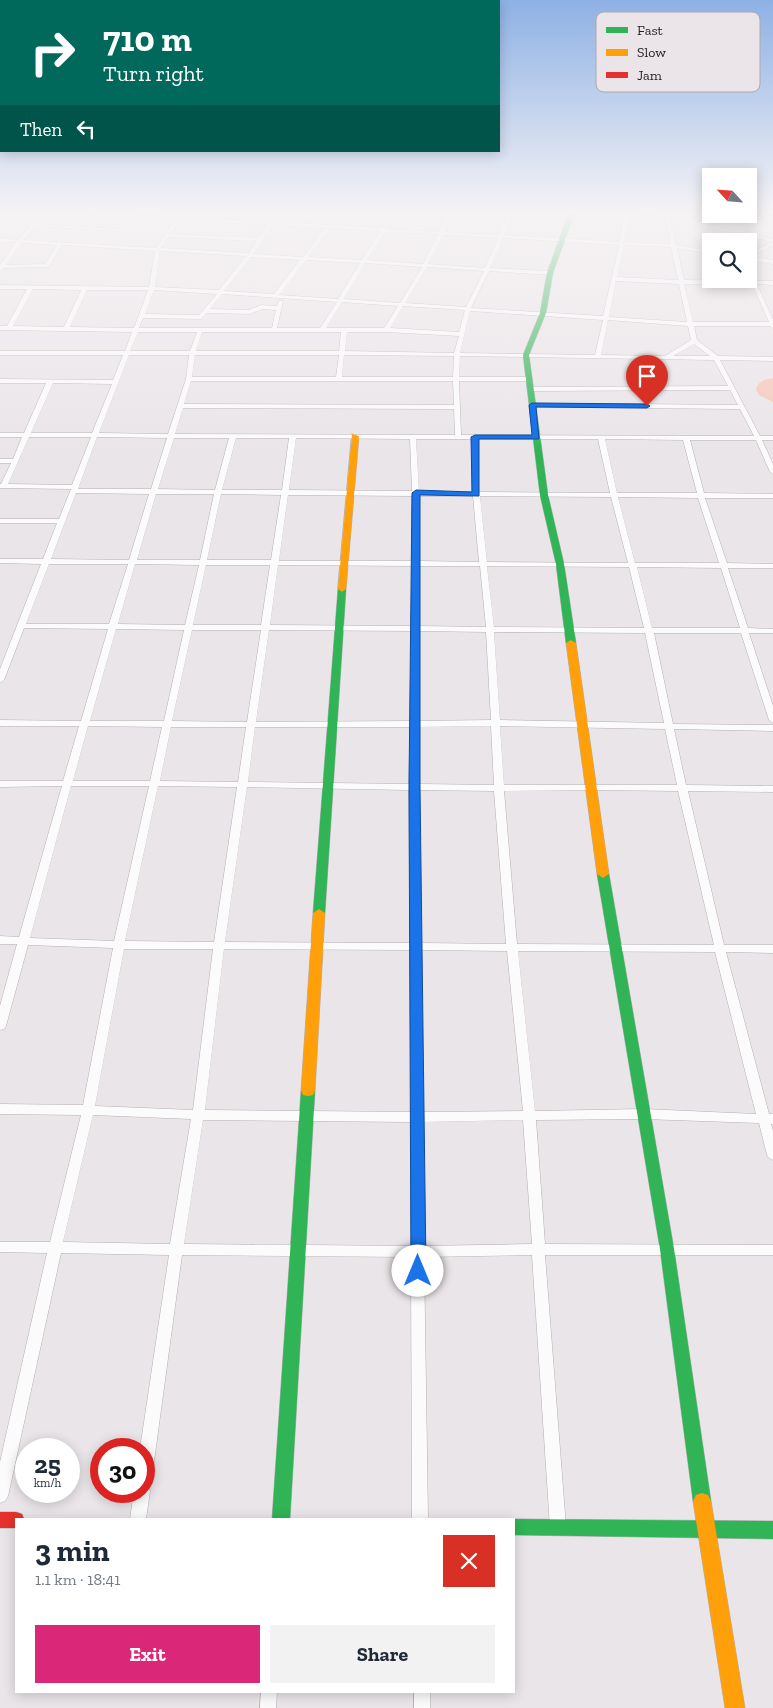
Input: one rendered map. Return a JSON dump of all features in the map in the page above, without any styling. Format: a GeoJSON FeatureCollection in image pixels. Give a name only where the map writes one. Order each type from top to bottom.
{"type":"FeatureCollection","features":[{"type":"Feature","properties":{"kind":"street"},"geometry":{"type":"LineString","coordinates":[[9,328],[28,292]]}},
{"type":"Feature","properties":{"kind":"street"},"geometry":{"type":"LineString","coordinates":[[66,329],[83,292]]}},
{"type":"Feature","properties":{"kind":"street"},"geometry":{"type":"LineString","coordinates":[[1,676],[151,292]]}},
{"type":"Feature","properties":{"kind":"street"},"geometry":{"type":"LineString","coordinates":[[214,292],[340,298],[690,324],[773,324],[765,299],[760,292]]}},
{"type":"Feature","properties":{"kind":"street"},"geometry":{"type":"LineString","coordinates":[[141,316],[201,317],[219,292]]}},
{"type":"Feature","properties":{"kind":"street"},"geometry":{"type":"LineString","coordinates":[[274,330],[279,308],[278,296],[281,292]]}},
{"type":"Feature","properties":{"kind":"street"},"geometry":{"type":"LineString","coordinates":[[322,330],[344,292]]}},
{"type":"Feature","properties":{"kind":"street"},"geometry":{"type":"LineString","coordinates":[[386,330],[408,292]]}},
{"type":"Feature","properties":{"kind":"street"},"geometry":{"type":"LineString","coordinates":[[458,437],[457,354],[468,309],[476,292]]}},
{"type":"Feature","properties":{"kind":"street"},"geometry":{"type":"LineString","coordinates":[[546,292],[542,313],[526,355],[536,437],[544,495],[560,564],[580,724],[615,948],[667,1249],[706,1529],[735,1708]]}},
{"type":"Feature","properties":{"kind":"street"},"geometry":{"type":"LineString","coordinates":[[598,356],[611,292]]}},
{"type":"Feature","properties":{"kind":"street"},"geometry":{"type":"LineString","coordinates":[[683,292],[694,340],[716,358],[758,438],[773,472]]}},
{"type":"Feature","properties":{"kind":"street"},"geometry":{"type":"LineString","coordinates":[[206,311],[250,312],[261,307],[279,308]]}},
{"type":"Feature","properties":{"kind":"street"},"geometry":{"type":"LineString","coordinates":[[0,328],[386,330],[462,334]]}},
{"type":"Feature","properties":{"kind":"street"},"geometry":{"type":"LineString","coordinates":[[0,1026],[67,783],[132,562],[189,379],[192,354],[200,330]]}},
{"type":"Feature","properties":{"kind":"street"},"geometry":{"type":"LineString","coordinates":[[340,380],[344,330]]}},
{"type":"Feature","properties":{"kind":"street"},"geometry":{"type":"LineString","coordinates":[[667,357],[694,340]]}},
{"type":"Feature","properties":{"kind":"street"},"geometry":{"type":"LineString","coordinates":[[0,353],[342,353],[773,359]]}},
{"type":"Feature","properties":{"kind":"street"},"geometry":{"type":"LineString","coordinates":[[189,379],[456,380],[530,384],[732,388]]}},
{"type":"Feature","properties":{"kind":"street"},"geometry":{"type":"LineString","coordinates":[[0,381],[115,382]]}},
{"type":"Feature","properties":{"kind":"street"},"geometry":{"type":"LineString","coordinates":[[50,382],[2,486],[154,492],[773,496]]}},
{"type":"Feature","properties":{"kind":"street"},"geometry":{"type":"LineString","coordinates":[[532,405],[742,407]]}},
{"type":"Feature","properties":{"kind":"street"},"geometry":{"type":"LineString","coordinates":[[180,406],[457,407]]}},
{"type":"Feature","properties":{"kind":"street"},"geometry":{"type":"LineString","coordinates":[[0,435],[773,438]]}},
{"type":"Feature","properties":{"kind":"street"},"geometry":{"type":"LineString","coordinates":[[0,1496],[88,1110],[119,945],[202,562],[233,436]]}},
{"type":"Feature","properties":{"kind":"street"},"geometry":{"type":"LineString","coordinates":[[149,1438],[176,1250],[198,1115],[219,946],[293,436]]}},
{"type":"Feature","properties":{"kind":"street"},"geometry":{"type":"LineString","coordinates":[[281,1518],[327,784],[334,725],[342,563],[355,436]]}},
{"type":"Feature","properties":{"kind":"street"},"geometry":{"type":"LineString","coordinates":[[413,436],[416,493],[414,563],[414,787],[420,1518]]}},
{"type":"Feature","properties":{"kind":"street"},"geometry":{"type":"LineString","coordinates":[[475,437],[476,495],[490,628],[499,788],[512,947],[529,1114],[558,1527]]}},
{"type":"Feature","properties":{"kind":"street"},"geometry":{"type":"LineString","coordinates":[[601,438],[650,630],[682,787],[720,949],[769,1119],[773,1155]]}},
{"type":"Feature","properties":{"kind":"street"},"geometry":{"type":"LineString","coordinates":[[686,438],[723,566],[773,720]]}},
{"type":"Feature","properties":{"kind":"street"},"geometry":{"type":"LineString","coordinates":[[0,461],[14,461]]}},
{"type":"Feature","properties":{"kind":"street"},"geometry":{"type":"LineString","coordinates":[[0,521],[61,522]]}},
{"type":"Feature","properties":{"kind":"street"},"geometry":{"type":"LineString","coordinates":[[0,561],[773,566]]}},
{"type":"Feature","properties":{"kind":"street"},"geometry":{"type":"LineString","coordinates":[[21,626],[773,630]]}},
{"type":"Feature","properties":{"kind":"street"},"geometry":{"type":"LineString","coordinates":[[0,723],[334,725],[496,722],[773,728]]}},
{"type":"Feature","properties":{"kind":"street"},"geometry":{"type":"LineString","coordinates":[[0,784],[327,784],[499,788],[682,787],[773,789]]}},
{"type":"Feature","properties":{"kind":"street"},"geometry":{"type":"LineString","coordinates":[[0,940],[119,945],[773,949]]}},
{"type":"Feature","properties":{"kind":"street"},"geometry":{"type":"LineString","coordinates":[[0,1109],[88,1110],[198,1115],[417,1117],[529,1114],[644,1114],[769,1119]]}},
{"type":"Feature","properties":{"kind":"street"},"geometry":{"type":"LineString","coordinates":[[0,1247],[418,1252],[539,1249],[773,1250]]}},
{"type":"Feature","properties":{"kind":"street"},"geometry":{"type":"LineString","coordinates":[[138,1518],[140,1503]]}},
{"type":"Feature","properties":{"kind":"street"},"geometry":{"type":"LineString","coordinates":[[0,1520],[15,1520]]}},
{"type":"Feature","properties":{"kind":"street"},"geometry":{"type":"LineString","coordinates":[[515,1527],[773,1530]]}},
{"type":"Feature","properties":{"kind":"street"},"geometry":{"type":"LineString","coordinates":[[268,1708],[269,1693]]}},
{"type":"Feature","properties":{"kind":"street"},"geometry":{"type":"LineString","coordinates":[[422,1693],[422,1708]]}},
{"type":"Feature","properties":{"kind":"shaded area"},"geometry":{"type":"Polygon","coordinates":[[[773,378],[773,402],[759,395],[756,390],[762,381],[773,378]]]}},
{"type":"Feature","properties":{"kind":"traffic: fast"},"geometry":{"type":"LineString","coordinates":[[547,292],[543,313],[526,355],[544,495],[560,564],[571,643]]}},
{"type":"Feature","properties":{"kind":"traffic: fast"},"geometry":{"type":"LineString","coordinates":[[319,913],[342,589]]}},
{"type":"Feature","properties":{"kind":"traffic: fast"},"geometry":{"type":"LineString","coordinates":[[603,874],[667,1249],[702,1501]]}},
{"type":"Feature","properties":{"kind":"traffic: fast"},"geometry":{"type":"LineString","coordinates":[[281,1518],[308,1091]]}},
{"type":"Feature","properties":{"kind":"traffic: fast"},"geometry":{"type":"LineString","coordinates":[[515,1527],[773,1530]]}},
{"type":"Feature","properties":{"kind":"traffic: slow"},"geometry":{"type":"LineString","coordinates":[[342,589],[355,436]]}},
{"type":"Feature","properties":{"kind":"traffic: slow"},"geometry":{"type":"LineString","coordinates":[[571,643],[603,874]]}},
{"type":"Feature","properties":{"kind":"traffic: slow"},"geometry":{"type":"LineString","coordinates":[[308,1091],[319,913]]}},
{"type":"Feature","properties":{"kind":"traffic: slow"},"geometry":{"type":"LineString","coordinates":[[702,1501],[735,1708]]}},
{"type":"Feature","properties":{"kind":"traffic: jam"},"geometry":{"type":"LineString","coordinates":[[0,1520],[15,1520]]}},
{"type":"Feature","properties":{"kind":"route"},"geometry":{"type":"LineString","coordinates":[[418,1271],[414,787],[414,563],[416,493],[476,495],[475,437],[536,437],[532,405],[647,406]]}}]}
